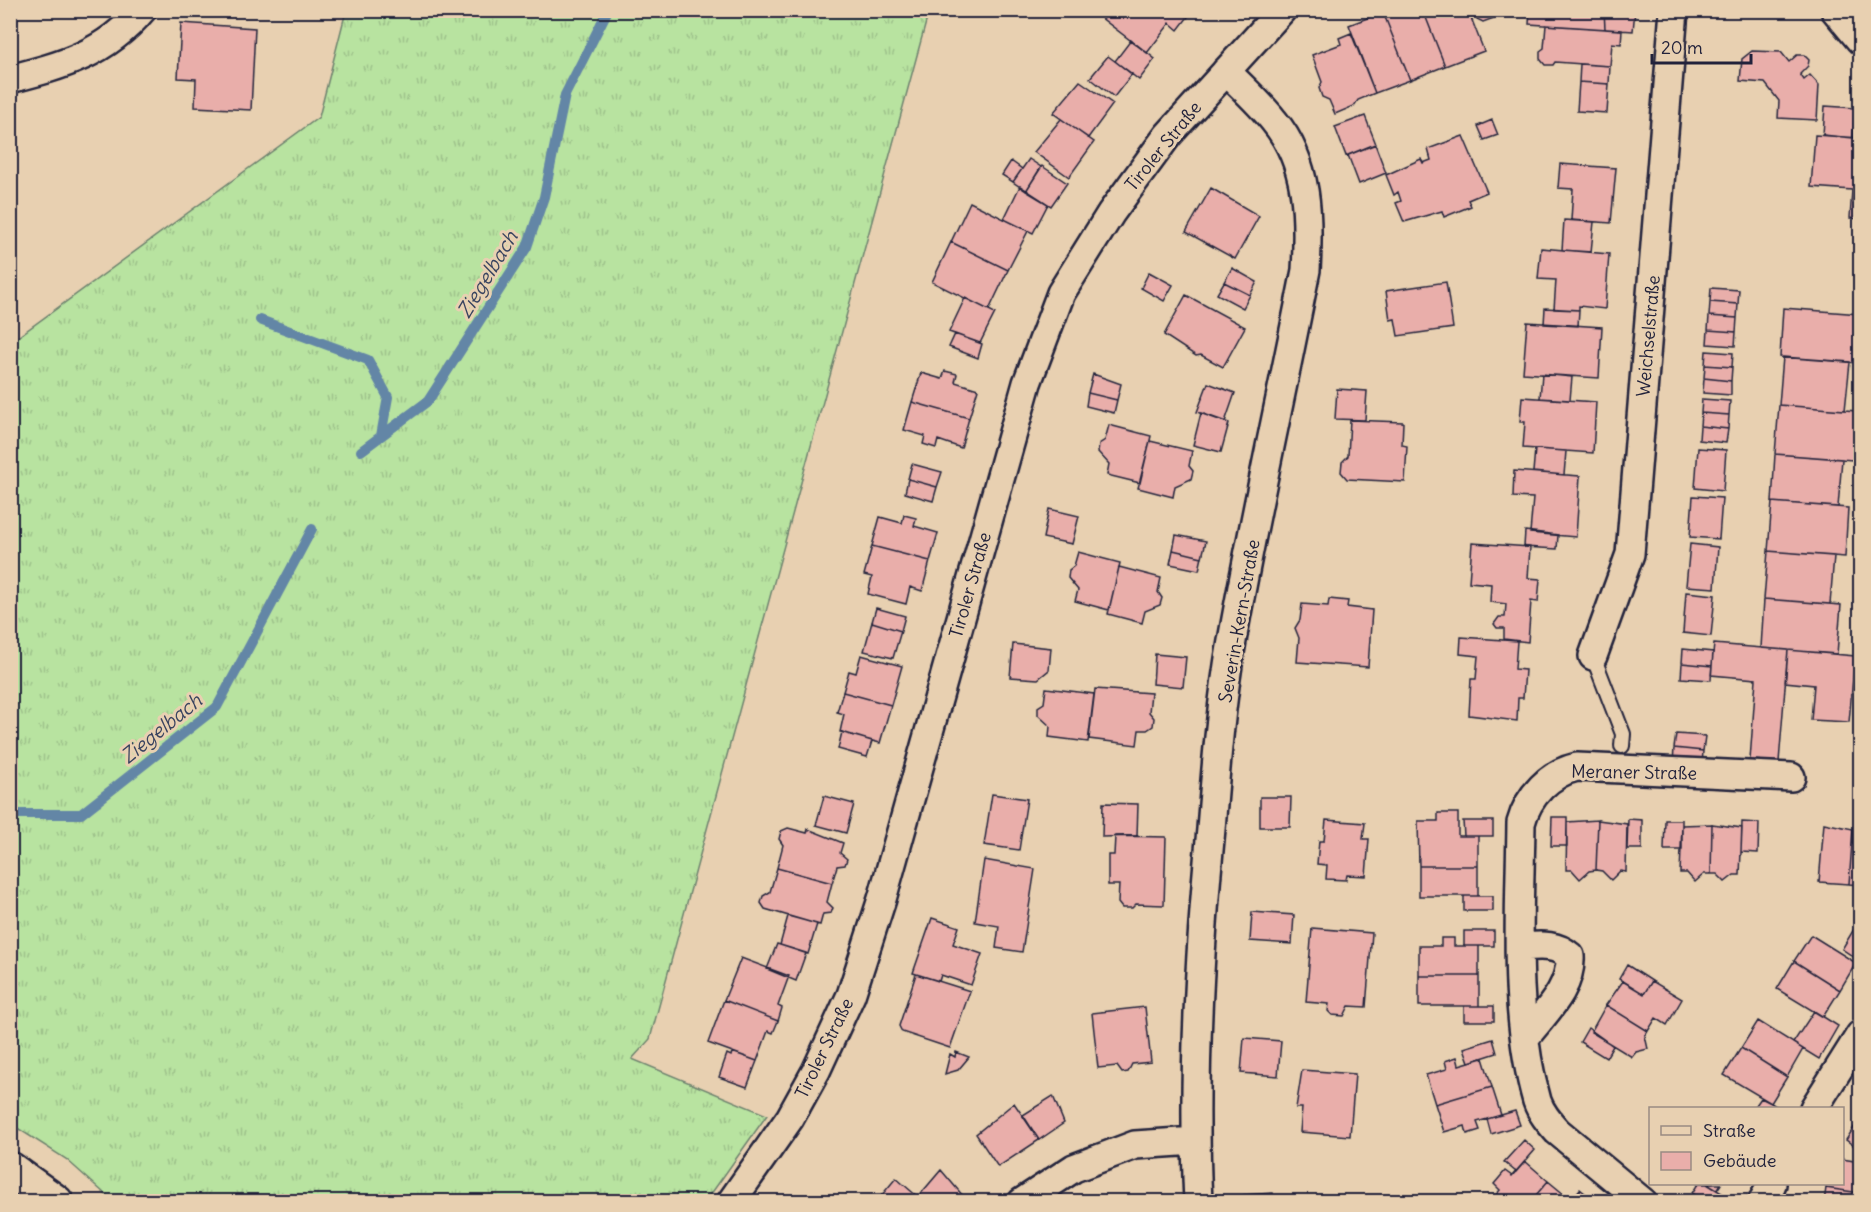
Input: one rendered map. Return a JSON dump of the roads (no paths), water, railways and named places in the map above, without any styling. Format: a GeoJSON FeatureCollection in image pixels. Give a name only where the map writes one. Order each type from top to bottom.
{"type":"FeatureCollection","features":[{"type":"Feature","properties":{"kind":"street"},"geometry":{"type":"LineString","coordinates":[[10,79],[69,64],[124,32],[142,10]]}},
{"type":"Feature","properties":{"kind":"street","name":"Tiroler Straße"},"geometry":{"type":"LineString","coordinates":[[731,1202],[790,1118],[816,1071],[851,995],[882,899],[1027,383],[1061,293],[1111,213],[1168,135],[1282,10]]}},
{"type":"Feature","properties":{"kind":"street","name":"Weichselstraße"},"geometry":{"type":"LineString","coordinates":[[1593,656],[1630,554],[1674,10]]}},
{"type":"Feature","properties":{"kind":"street"},"geometry":{"type":"LineString","coordinates":[[1835,10],[1860,40]]}},
{"type":"Feature","properties":{"kind":"street","name":"Severin-Kern-Straße"},"geometry":{"type":"LineString","coordinates":[[1198,1202],[1195,1141],[1196,1032],[1202,920],[1232,643],[1306,270],[1308,230],[1299,167],[1289,142],[1274,120],[1226,71]]}},
{"type":"Feature","properties":{"kind":"street","name":"Meraner Straße"},"geometry":{"type":"LineString","coordinates":[[1630,1198],[1557,1131],[1545,1118],[1537,1102],[1525,1038],[1520,947],[1521,823],[1531,800],[1552,777],[1577,767],[1791,777]]}},
{"type":"Feature","properties":{"kind":"street"},"geometry":{"type":"LineString","coordinates":[[1520,947],[1550,945],[1562,949],[1570,956],[1571,970],[1568,982],[1525,1038]]}},
{"type":"Feature","properties":{"kind":"street"},"geometry":{"type":"LineString","coordinates":[[1815,1107],[1860,1035]]}},
{"type":"Feature","properties":{"kind":"street"},"geometry":{"type":"LineString","coordinates":[[1022,1202],[1074,1168],[1136,1145],[1195,1141]]}},
{"type":"Feature","properties":{"kind":"street"},"geometry":{"type":"LineString","coordinates":[[18,1174],[56,1202]]}},
{"type":"Feature","properties":{"kind":"street"},"geometry":{"type":"LineString","coordinates":[[1762,1202],[1771,1185]]}},
{"type":"Feature","properties":{"kind":"lane"},"geometry":{"type":"LineString","coordinates":[[1593,656],[1623,734],[1622,746]]}},
{"type":"Feature","properties":{"kind":"waterway","name":"Ziegelbach"},"geometry":{"type":"LineString","coordinates":[[361,451],[428,401],[527,247],[544,197],[565,95],[608,10]]}},
{"type":"Feature","properties":{"kind":"waterway"},"geometry":{"type":"LineString","coordinates":[[260,320],[368,360],[388,397],[381,436]]}},
{"type":"Feature","properties":{"kind":"waterway","name":"Ziegelbach"},"geometry":{"type":"LineString","coordinates":[[10,814],[81,814],[217,707],[312,529]]}}]}
